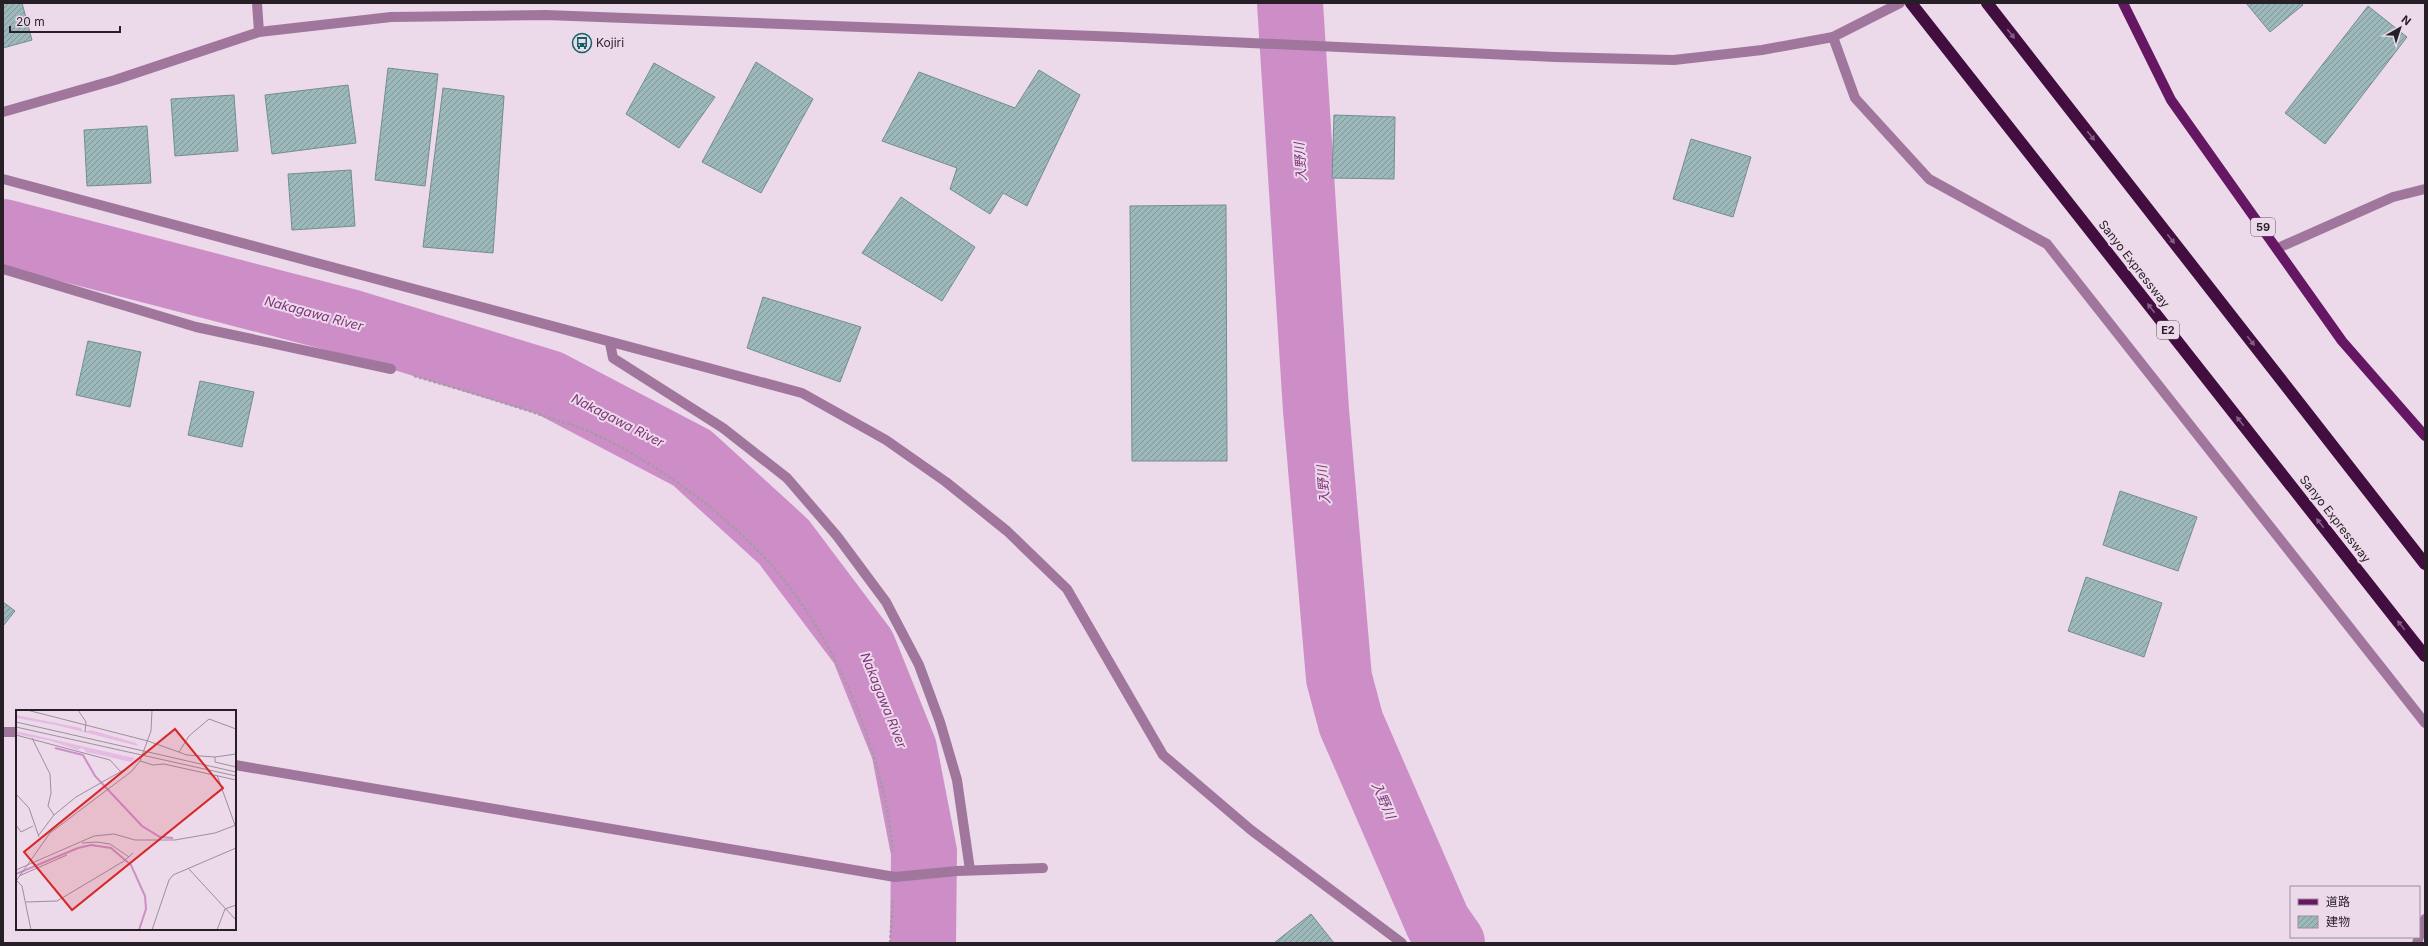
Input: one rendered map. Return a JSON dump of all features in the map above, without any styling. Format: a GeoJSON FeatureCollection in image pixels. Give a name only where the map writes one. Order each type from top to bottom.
{"type":"FeatureCollection","features":[{"type":"Feature","properties":{"kind":"highway","name":"Sanyo Expressway"},"geometry":{"type":"LineString","coordinates":[[1910,3],[2425,656]]}},
{"type":"Feature","properties":{"kind":"highway"},"geometry":{"type":"LineString","coordinates":[[1987,3],[2425,564]]}},
{"type":"Feature","properties":{"kind":"main road","name":"59"},"geometry":{"type":"LineString","coordinates":[[2123,3],[2171,100],[2278,248],[2342,341],[2425,436]]}},
{"type":"Feature","properties":{"kind":"street"},"geometry":{"type":"LineString","coordinates":[[257,3],[259,32]]}},
{"type":"Feature","properties":{"kind":"street"},"geometry":{"type":"LineString","coordinates":[[3,112],[115,80],[259,32],[391,17],[546,15],[1312,45],[1547,57],[1674,60],[1762,50],[1833,37],[1900,3]]}},
{"type":"Feature","properties":{"kind":"street"},"geometry":{"type":"LineString","coordinates":[[1833,37],[1855,98],[1929,179],[2047,244],[2425,723]]}},
{"type":"Feature","properties":{"kind":"street"},"geometry":{"type":"LineString","coordinates":[[3,179],[610,343],[802,393],[886,440],[946,482],[1007,531],[1067,589],[1163,755],[1251,830],[1402,943]]}},
{"type":"Feature","properties":{"kind":"street"},"geometry":{"type":"LineString","coordinates":[[2278,248],[2393,197],[2425,189]]}},
{"type":"Feature","properties":{"kind":"street"},"geometry":{"type":"LineString","coordinates":[[3,269],[196,327],[391,368]]}},
{"type":"Feature","properties":{"kind":"street"},"geometry":{"type":"LineString","coordinates":[[610,343],[613,358],[723,428],[787,478],[837,536],[886,602],[919,665],[940,722],[957,780],[970,870]]}},
{"type":"Feature","properties":{"kind":"street"},"geometry":{"type":"LineString","coordinates":[[3,732],[16,732]]}},
{"type":"Feature","properties":{"kind":"street"},"geometry":{"type":"LineString","coordinates":[[236,765],[895,877],[970,870],[1043,868]]}},
{"type":"Feature","properties":{"kind":"street"},"geometry":{"type":"LineString","coordinates":[[2420,934],[2425,919]]}},
{"type":"Feature","properties":{"kind":"path"},"geometry":{"type":"LineString","coordinates":[[391,368],[594,433],[650,463],[709,507],[763,556],[811,621],[845,679],[869,738],[890,815],[895,877],[890,943]]}},
{"type":"Feature","properties":{"kind":"building"},"geometry":{"type":"Polygon","coordinates":[[[3,3],[22,3],[32,40],[3,48],[3,3]]]}},
{"type":"Feature","properties":{"kind":"building"},"geometry":{"type":"Polygon","coordinates":[[[2246,3],[2301,3],[2303,5],[2270,32],[2246,3]]]}},
{"type":"Feature","properties":{"kind":"building"},"geometry":{"type":"Polygon","coordinates":[[[2368,6],[2407,37],[2325,144],[2285,113],[2368,6]]]}},
{"type":"Feature","properties":{"kind":"building"},"geometry":{"type":"Polygon","coordinates":[[[756,62],[813,99],[761,193],[702,162],[756,62]]]}},
{"type":"Feature","properties":{"kind":"building"},"geometry":{"type":"Polygon","coordinates":[[[654,63],[715,97],[679,148],[626,114],[654,63]]]}},
{"type":"Feature","properties":{"kind":"building"},"geometry":{"type":"Polygon","coordinates":[[[388,68],[438,74],[425,186],[375,180],[388,68]]]}},
{"type":"Feature","properties":{"kind":"building"},"geometry":{"type":"Polygon","coordinates":[[[1039,70],[1080,95],[1027,206],[1003,193],[990,214],[950,189],[957,168],[882,141],[919,72],[1015,108],[1039,70]]]}},
{"type":"Feature","properties":{"kind":"building"},"geometry":{"type":"Polygon","coordinates":[[[348,85],[356,143],[272,154],[265,95],[348,85]]]}},
{"type":"Feature","properties":{"kind":"building"},"geometry":{"type":"Polygon","coordinates":[[[443,88],[504,96],[493,253],[423,247],[443,88]]]}},
{"type":"Feature","properties":{"kind":"building"},"geometry":{"type":"Polygon","coordinates":[[[234,95],[238,151],[175,156],[171,99],[234,95]]]}},
{"type":"Feature","properties":{"kind":"building"},"geometry":{"type":"Polygon","coordinates":[[[1334,115],[1395,117],[1394,179],[1332,178],[1334,115]]]}},
{"type":"Feature","properties":{"kind":"building"},"geometry":{"type":"Polygon","coordinates":[[[147,126],[151,183],[87,186],[84,130],[147,126]]]}},
{"type":"Feature","properties":{"kind":"building"},"geometry":{"type":"Polygon","coordinates":[[[1691,139],[1751,157],[1733,217],[1673,199],[1691,139]]]}},
{"type":"Feature","properties":{"kind":"building"},"geometry":{"type":"Polygon","coordinates":[[[351,170],[355,226],[292,230],[288,174],[351,170]]]}},
{"type":"Feature","properties":{"kind":"building"},"geometry":{"type":"Polygon","coordinates":[[[901,197],[975,247],[942,301],[862,253],[901,197]]]}},
{"type":"Feature","properties":{"kind":"building"},"geometry":{"type":"Polygon","coordinates":[[[1226,205],[1227,461],[1132,461],[1130,206],[1226,205]]]}},
{"type":"Feature","properties":{"kind":"building"},"geometry":{"type":"Polygon","coordinates":[[[763,297],[861,327],[840,382],[747,348],[763,297]]]}},
{"type":"Feature","properties":{"kind":"building"},"geometry":{"type":"Polygon","coordinates":[[[88,341],[141,352],[130,407],[76,395],[88,341]]]}},
{"type":"Feature","properties":{"kind":"building"},"geometry":{"type":"Polygon","coordinates":[[[200,381],[254,392],[242,447],[188,435],[200,381]]]}},
{"type":"Feature","properties":{"kind":"building"},"geometry":{"type":"Polygon","coordinates":[[[2120,491],[2197,517],[2178,571],[2103,545],[2120,491]]]}},
{"type":"Feature","properties":{"kind":"building"},"geometry":{"type":"Polygon","coordinates":[[[2086,577],[2162,603],[2144,657],[2068,631],[2086,577]]]}},
{"type":"Feature","properties":{"kind":"building"},"geometry":{"type":"Polygon","coordinates":[[[3,602],[15,611],[3,626],[3,602]]]}},
{"type":"Feature","properties":{"kind":"building"},"geometry":{"type":"Polygon","coordinates":[[[1311,914],[1334,943],[1274,943],[1311,914]]]}},
{"type":"Feature","properties":{"kind":"waterway","name":"入野川"},"geometry":{"type":"LineString","coordinates":[[1290,3],[1316,410],[1339,678],[1351,723],[1438,923],[1452,943]]}},
{"type":"Feature","properties":{"kind":"waterway","name":"Nakagawa River"},"geometry":{"type":"LineString","coordinates":[[3,232],[353,323],[549,383],[692,458],[784,542],[863,647],[904,749],[924,852],[923,943]]}},
{"type":"Feature","properties":{"kind":"place","name":"Kojiri"},"geometry":{"type":"Point","coordinates":[582,43]}}]}
